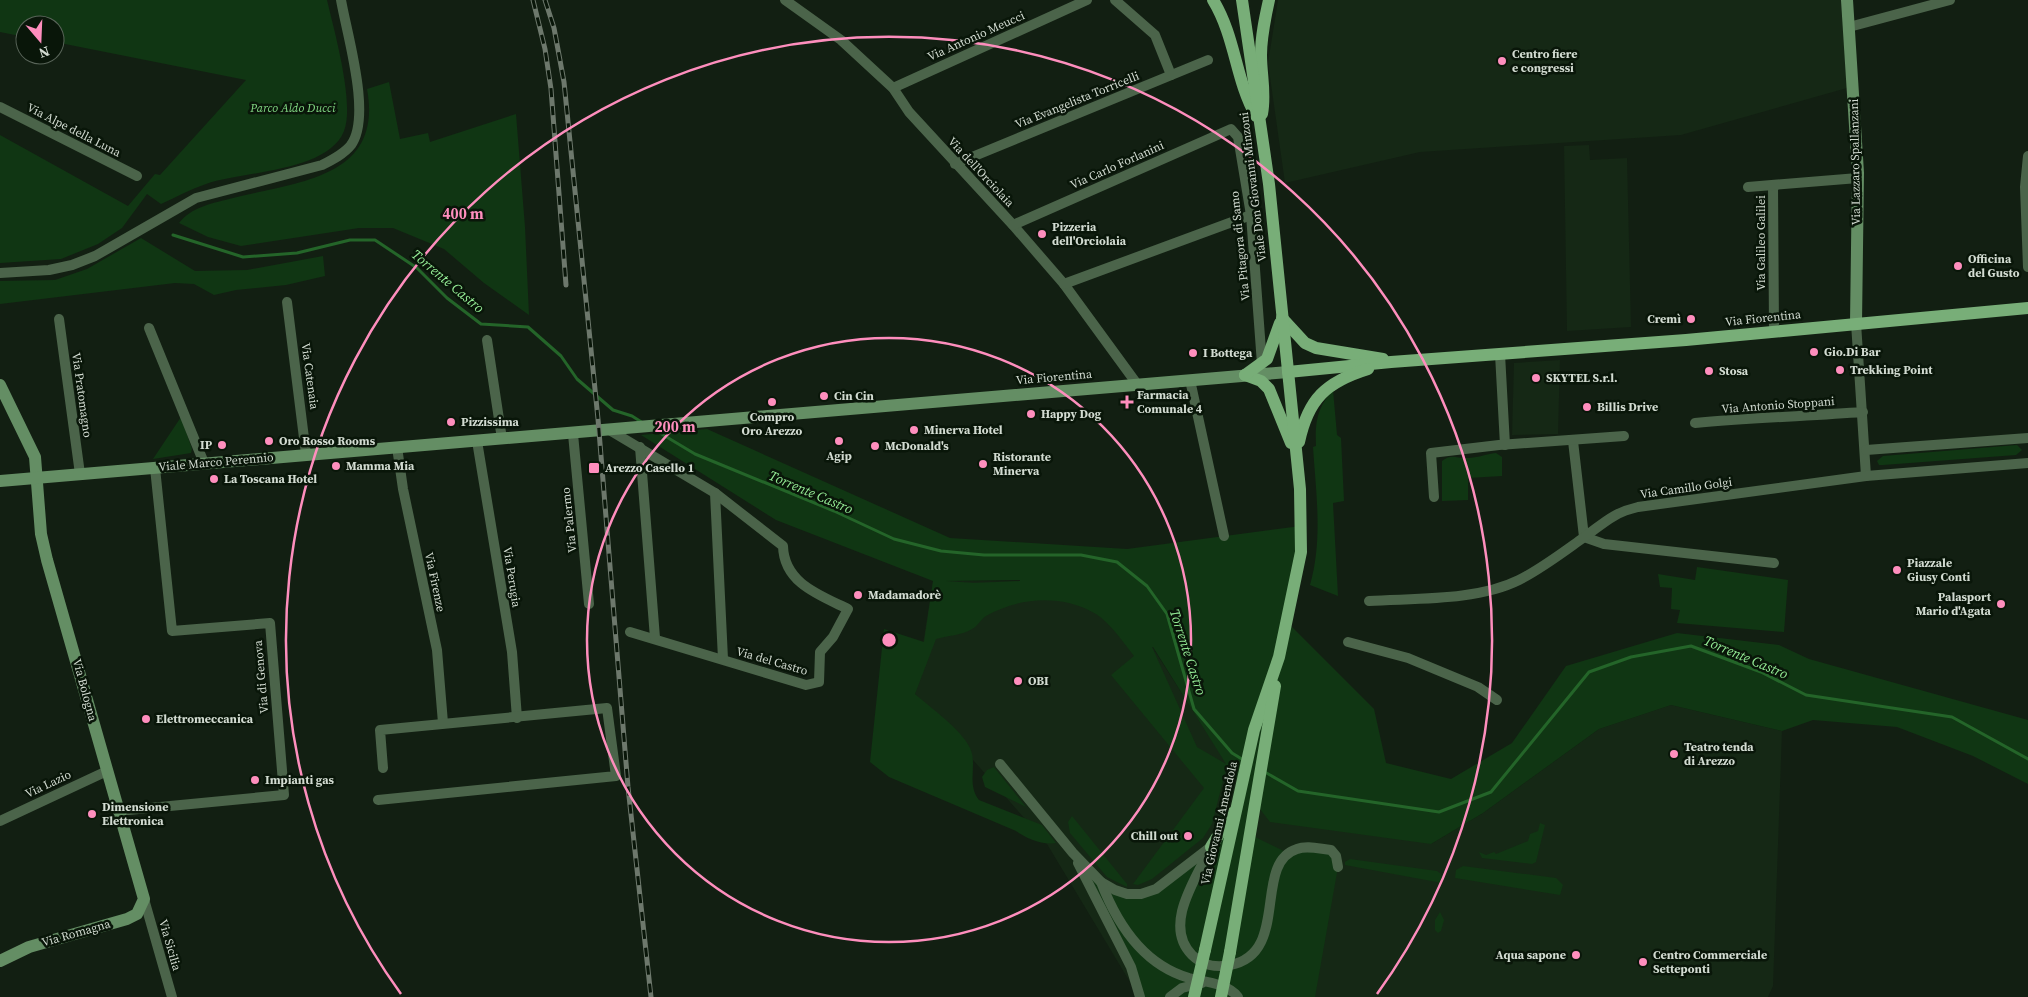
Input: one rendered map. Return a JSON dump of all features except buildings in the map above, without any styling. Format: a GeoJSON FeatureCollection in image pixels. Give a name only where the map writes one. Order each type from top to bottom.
{"type":"FeatureCollection","features":[{"type":"Feature","properties":{"kind":"main road"},"geometry":{"type":"LineString","coordinates":[[1213,0],[1224,18],[1234,46],[1245,97],[1260,124]]}},
{"type":"Feature","properties":{"kind":"main road","name":"Viale Don Giovanni Minzoni"},"geometry":{"type":"LineString","coordinates":[[1242,0],[1269,184],[1288,372]]}},
{"type":"Feature","properties":{"kind":"main road"},"geometry":{"type":"LineString","coordinates":[[1260,124],[1265,96],[1261,56],[1262,34],[1269,0]]}},
{"type":"Feature","properties":{"kind":"main road","name":"Via Lazzaro Spallanzani"},"geometry":{"type":"LineString","coordinates":[[1847,0],[1858,178],[1856,323]]}},
{"type":"Feature","properties":{"kind":"main road","name":"Via Fiorentina"},"geometry":{"type":"LineString","coordinates":[[611,430],[1391,362],[1686,340],[2028,308]]}},
{"type":"Feature","properties":{"kind":"main road"},"geometry":{"type":"LineString","coordinates":[[1245,376],[1273,349],[1282,318]]}},
{"type":"Feature","properties":{"kind":"main road"},"geometry":{"type":"LineString","coordinates":[[1282,318],[1305,343],[1316,348],[1365,355],[1391,362]]}},
{"type":"Feature","properties":{"kind":"main road"},"geometry":{"type":"LineString","coordinates":[[1296,457],[1302,426],[1314,402],[1325,389],[1355,373],[1391,362]]}},
{"type":"Feature","properties":{"kind":"main road","name":"Via Giovanni Amendola"},"geometry":{"type":"LineString","coordinates":[[1221,997],[1269,734],[1280,657],[1301,552],[1300,489],[1288,372]]}},
{"type":"Feature","properties":{"kind":"main road"},"geometry":{"type":"LineString","coordinates":[[1245,376],[1261,381],[1269,389],[1296,457]]}},
{"type":"Feature","properties":{"kind":"main road","name":"Via Bologna"},"geometry":{"type":"LineString","coordinates":[[0,385],[35,457],[42,534],[47,560],[144,899]]}},
{"type":"Feature","properties":{"kind":"main road","name":"Viale Marco Perennio"},"geometry":{"type":"LineString","coordinates":[[0,481],[204,462],[611,430]]}},
{"type":"Feature","properties":{"kind":"main road","name":"Via Giovanni Amendola"},"geometry":{"type":"LineString","coordinates":[[1194,997],[1254,730],[1280,657]]}},
{"type":"Feature","properties":{"kind":"main road"},"geometry":{"type":"LineString","coordinates":[[1211,847],[1238,804]]}},
{"type":"Feature","properties":{"kind":"main road","name":"Via Romagna"},"geometry":{"type":"LineString","coordinates":[[0,961],[29,947],[127,919],[142,908],[144,899]]}},
{"type":"Feature","properties":{"kind":"street"},"geometry":{"type":"LineString","coordinates":[[0,273],[49,270],[72,265],[95,256],[196,198],[322,165],[338,157],[351,144],[358,126],[361,106],[341,0]]}},
{"type":"Feature","properties":{"kind":"street","name":"Via dell'Orciolaia"},"geometry":{"type":"LineString","coordinates":[[785,0],[841,40],[893,88],[909,112],[1013,225],[1064,284],[1137,384]]}},
{"type":"Feature","properties":{"kind":"street","name":"Via Antonio Meucci"},"geometry":{"type":"LineString","coordinates":[[893,88],[1067,4],[1087,0]]}},
{"type":"Feature","properties":{"kind":"street"},"geometry":{"type":"LineString","coordinates":[[1115,0],[1155,35],[1171,75]]}},
{"type":"Feature","properties":{"kind":"street"},"geometry":{"type":"LineString","coordinates":[[1849,27],[1950,0]]}},
{"type":"Feature","properties":{"kind":"street","name":"Via Evangelista Torricelli"},"geometry":{"type":"LineString","coordinates":[[955,164],[1208,60]]}},
{"type":"Feature","properties":{"kind":"street","name":"Via Alpe della Luna"},"geometry":{"type":"LineString","coordinates":[[0,107],[136,176]]}},
{"type":"Feature","properties":{"kind":"street","name":"Via Pitagora di Samo"},"geometry":{"type":"LineString","coordinates":[[1231,129],[1238,137],[1251,215],[1262,361]]}},
{"type":"Feature","properties":{"kind":"street","name":"Via Carlo Forlanini"},"geometry":{"type":"LineString","coordinates":[[1013,225],[1231,129]]}},
{"type":"Feature","properties":{"kind":"street"},"geometry":{"type":"LineString","coordinates":[[2028,156],[2025,187],[2028,267]]}},
{"type":"Feature","properties":{"kind":"street","name":"Via Galileo Galilei"},"geometry":{"type":"LineString","coordinates":[[1748,187],[1858,178]]}},
{"type":"Feature","properties":{"kind":"street","name":"Via Galileo Galilei"},"geometry":{"type":"LineString","coordinates":[[1773,185],[1774,331]]}},
{"type":"Feature","properties":{"kind":"street"},"geometry":{"type":"LineString","coordinates":[[1064,284],[1251,215]]}},
{"type":"Feature","properties":{"kind":"street","name":"Via Catenaia"},"geometry":{"type":"LineString","coordinates":[[287,302],[306,454]]}},
{"type":"Feature","properties":{"kind":"street","name":"Via Pratomagno"},"geometry":{"type":"LineString","coordinates":[[59,319],[80,474]]}},
{"type":"Feature","properties":{"kind":"street"},"geometry":{"type":"LineString","coordinates":[[1856,323],[1866,450],[1866,476]]}},
{"type":"Feature","properties":{"kind":"street"},"geometry":{"type":"LineString","coordinates":[[149,328],[204,462]]}},
{"type":"Feature","properties":{"kind":"street"},"geometry":{"type":"LineString","coordinates":[[487,340],[502,439]]}},
{"type":"Feature","properties":{"kind":"street"},"geometry":{"type":"LineString","coordinates":[[1500,354],[1505,445]]}},
{"type":"Feature","properties":{"kind":"street"},"geometry":{"type":"LineString","coordinates":[[1190,380],[1224,536]]}},
{"type":"Feature","properties":{"kind":"street","name":"Via Antonio Stoppani"},"geometry":{"type":"LineString","coordinates":[[1695,423],[1774,416],[1799,417],[1863,412]]}},
{"type":"Feature","properties":{"kind":"street","name":"Via del Castro"},"geometry":{"type":"LineString","coordinates":[[611,430],[715,493],[783,546],[783,559],[792,575],[802,586],[848,609],[834,637],[820,652],[819,682],[806,685],[630,632]]}},
{"type":"Feature","properties":{"kind":"street","name":"Via Palermo"},"geometry":{"type":"LineString","coordinates":[[573,434],[589,604]]}},
{"type":"Feature","properties":{"kind":"street"},"geometry":{"type":"LineString","coordinates":[[1434,497],[1431,453],[1624,436]]}},
{"type":"Feature","properties":{"kind":"street"},"geometry":{"type":"LineString","coordinates":[[1866,450],[2028,438]]}},
{"type":"Feature","properties":{"kind":"street","name":"Via Perugia"},"geometry":{"type":"LineString","coordinates":[[477,441],[512,652],[517,718]]}},
{"type":"Feature","properties":{"kind":"street"},"geometry":{"type":"LineString","coordinates":[[1573,441],[1584,537],[1604,544],[1774,563]]}},
{"type":"Feature","properties":{"kind":"street","name":"Via Firenze"},"geometry":{"type":"LineString","coordinates":[[398,447],[403,489],[437,650],[443,723]]}},
{"type":"Feature","properties":{"kind":"street"},"geometry":{"type":"LineString","coordinates":[[640,447],[655,638]]}},
{"type":"Feature","properties":{"kind":"street","name":"Via Camillo Golgi"},"geometry":{"type":"LineString","coordinates":[[1369,601],[1475,594],[1518,581],[1584,537],[1604,520],[1620,511],[1866,476],[2028,462]]}},
{"type":"Feature","properties":{"kind":"street","name":"Via di Genova"},"geometry":{"type":"LineString","coordinates":[[118,811],[284,795],[270,623],[172,631],[154,468]]}},
{"type":"Feature","properties":{"kind":"street","name":"Via del Castro"},"geometry":{"type":"LineString","coordinates":[[715,493],[723,660]]}},
{"type":"Feature","properties":{"kind":"street"},"geometry":{"type":"LineString","coordinates":[[1348,642],[1408,658],[1478,687],[1497,700]]}},
{"type":"Feature","properties":{"kind":"street"},"geometry":{"type":"LineString","coordinates":[[378,800],[616,776],[607,708],[380,730],[383,768]]}},
{"type":"Feature","properties":{"kind":"street"},"geometry":{"type":"LineString","coordinates":[[1000,764],[1073,853],[1101,882],[1115,910],[1141,949],[1168,970],[1227,988],[1238,997]]}},
{"type":"Feature","properties":{"kind":"street","name":"Via Lazio"},"geometry":{"type":"LineString","coordinates":[[0,821],[107,771]]}},
{"type":"Feature","properties":{"kind":"street"},"geometry":{"type":"LineString","coordinates":[[1101,882],[1127,894],[1141,894],[1156,889],[1211,847]]}},
{"type":"Feature","properties":{"kind":"street"},"geometry":{"type":"LineString","coordinates":[[1211,847],[1183,908],[1180,926],[1183,942],[1190,952],[1199,961],[1214,966],[1241,962],[1258,948],[1264,936],[1277,870],[1288,853],[1308,847],[1331,850],[1336,856],[1338,867]]}},
{"type":"Feature","properties":{"kind":"street"},"geometry":{"type":"LineString","coordinates":[[1073,853],[1131,967],[1140,997]]}},
{"type":"Feature","properties":{"kind":"street","name":"Via Sicilia"},"geometry":{"type":"LineString","coordinates":[[144,899],[172,997]]}},
{"type":"Feature","properties":{"kind":"street"},"geometry":{"type":"LineString","coordinates":[[1170,997],[1182,988],[1205,982]]}},
{"type":"Feature","properties":{"kind":"shaded area"},"geometry":{"type":"Polygon","coordinates":[[[1278,0],[1841,0],[1847,88],[1681,135],[1420,152],[1285,183],[1268,63],[1278,0]]]}},
{"type":"Feature","properties":{"kind":"shaded area"},"geometry":{"type":"Polygon","coordinates":[[[1589,145],[1590,160],[1627,158],[1631,327],[1567,331],[1564,146],[1589,145]]]}},
{"type":"Feature","properties":{"kind":"shaded area"},"geometry":{"type":"Polygon","coordinates":[[[1560,360],[1558,434],[1512,435],[1514,363],[1560,360]]]}},
{"type":"Feature","properties":{"kind":"shaded area"},"geometry":{"type":"Polygon","coordinates":[[[933,581],[1093,582],[1123,601],[1227,764],[1431,844],[1483,813],[1599,729],[1671,705],[1782,731],[1773,986],[1768,997],[1139,997],[1047,844],[915,694],[933,581]]]}},
{"type":"Feature","properties":{"kind":"green space","name":"Parco Aldo Ducci"},"geometry":{"type":"Polygon","coordinates":[[[0,0],[327,0],[345,86],[347,119],[344,131],[335,145],[321,155],[303,162],[206,184],[161,204],[147,194],[122,228],[98,244],[61,259],[0,263],[0,135],[128,206],[155,174],[160,175],[246,80],[65,44],[65,15],[15,15],[15,35],[0,32],[0,0]]]}},
{"type":"Feature","properties":{"kind":"green space","name":"Parco Aldo Ducci"},"geometry":{"type":"Polygon","coordinates":[[[389,82],[400,139],[428,133],[430,142],[516,114],[525,227],[529,315],[484,283],[444,249],[393,228],[359,228],[241,246],[208,237],[179,223],[190,213],[202,207],[306,181],[329,172],[348,159],[362,142],[369,119],[367,89],[389,82]]]}},
{"type":"Feature","properties":{"kind":"green space"},"geometry":{"type":"Polygon","coordinates":[[[141,238],[195,271],[247,270],[323,256],[325,276],[286,285],[236,290],[214,295],[194,284],[175,283],[0,304],[0,281],[55,280],[87,269],[141,238]]]}},
{"type":"Feature","properties":{"kind":"green space"},"geometry":{"type":"Polygon","coordinates":[[[1333,390],[1337,435],[1341,438],[1344,501],[1333,503],[1338,596],[1310,585],[1314,568],[1317,534],[1317,499],[1313,447],[1316,446],[1316,430],[1320,409],[1333,390]]]}},
{"type":"Feature","properties":{"kind":"green space"},"geometry":{"type":"Polygon","coordinates":[[[181,417],[192,449],[191,453],[153,459],[181,417]]]}},
{"type":"Feature","properties":{"kind":"green space"},"geometry":{"type":"Polygon","coordinates":[[[707,429],[950,538],[1127,549],[1301,526],[1288,623],[1374,709],[1386,763],[1451,779],[1512,743],[1566,666],[1677,633],[1779,645],[1809,659],[2028,720],[2028,784],[1973,756],[1897,727],[1813,720],[1782,731],[1671,705],[1599,729],[1483,813],[1431,844],[1270,822],[1256,804],[1251,835],[1288,853],[1331,850],[1338,867],[1315,997],[1140,997],[1073,853],[1101,882],[1141,894],[1211,847],[1242,785],[1227,765],[1212,824],[1203,838],[1152,879],[1138,885],[1133,884],[1204,788],[1111,675],[1134,656],[1112,628],[1096,614],[1069,603],[1041,600],[1012,605],[986,616],[968,631],[936,639],[915,694],[953,726],[966,741],[972,754],[973,787],[979,800],[1042,825],[1056,843],[1035,841],[1016,831],[889,777],[870,762],[884,629],[924,642],[933,581],[776,520],[641,435],[707,429]],[[1020,580],[946,581],[974,583],[1020,580]],[[1153,647],[1197,747],[1226,764],[1153,647]]]}},
{"type":"Feature","properties":{"kind":"green space"},"geometry":{"type":"Polygon","coordinates":[[[2017,445],[2022,450],[2016,455],[1883,465],[1879,465],[1877,461],[1883,456],[2017,445]]]}},
{"type":"Feature","properties":{"kind":"green space"},"geometry":{"type":"Polygon","coordinates":[[[1496,453],[1502,457],[1502,476],[1468,478],[1468,500],[1442,501],[1442,461],[1452,457],[1471,458],[1496,453]]]}},
{"type":"Feature","properties":{"kind":"green space"},"geometry":{"type":"Polygon","coordinates":[[[1697,567],[1788,580],[1784,632],[1677,623],[1680,610],[1671,609],[1672,588],[1660,587],[1658,574],[1695,580],[1697,567]]]}},
{"type":"Feature","properties":{"kind":"green space"},"geometry":{"type":"Polygon","coordinates":[[[994,767],[1026,807],[985,787],[982,777],[987,770],[994,767]]]}},
{"type":"Feature","properties":{"kind":"green space"},"geometry":{"type":"Polygon","coordinates":[[[1072,816],[1127,884],[1127,887],[1107,877],[1070,833],[1068,822],[1072,816]]]}},
{"type":"Feature","properties":{"kind":"green space"},"geometry":{"type":"Polygon","coordinates":[[[1540,823],[1545,825],[1536,862],[1532,864],[1482,858],[1479,852],[1486,855],[1494,852],[1496,854],[1528,841],[1530,834],[1538,831],[1540,823]]]}},
{"type":"Feature","properties":{"kind":"green space"},"geometry":{"type":"Polygon","coordinates":[[[1350,859],[1437,871],[1441,874],[1442,883],[1345,865],[1345,862],[1350,859]]]}},
{"type":"Feature","properties":{"kind":"green space"},"geometry":{"type":"Polygon","coordinates":[[[1463,866],[1556,878],[1563,885],[1560,895],[1455,878],[1456,870],[1463,866]]]}},
{"type":"Feature","properties":{"kind":"green space"},"geometry":{"type":"Polygon","coordinates":[[[1440,912],[1444,920],[1441,931],[1438,933],[1435,930],[1435,920],[1440,912]]]}},
{"type":"Feature","properties":{"kind":"waterway","name":"Torrente Castro"},"geometry":{"type":"LineString","coordinates":[[173,235],[243,257],[297,253],[350,240],[375,240],[417,268],[447,298],[481,324],[528,327],[561,356],[577,379],[613,410],[632,416],[643,423]]}},
{"type":"Feature","properties":{"kind":"waterway","name":"Torrente Castro"},"geometry":{"type":"LineString","coordinates":[[655,430],[695,454],[834,511],[894,539],[941,551],[984,555],[1081,555],[1117,562],[1147,586],[1167,614],[1194,709],[1232,753],[1245,761]]}},
{"type":"Feature","properties":{"kind":"waterway","name":"Torrente Castro"},"geometry":{"type":"LineString","coordinates":[[1263,771],[1298,791],[1439,812],[1491,792],[1589,672],[1631,657],[1691,646],[1761,672],[1806,695],[1952,717],[2028,759]]}},
{"type":"Feature","properties":{"kind":"railway"},"geometry":{"type":"LineString","coordinates":[[533,0],[545,49],[551,89],[566,285]]}},
{"type":"Feature","properties":{"kind":"railway"},"geometry":{"type":"LineString","coordinates":[[545,0],[554,28],[564,82],[598,419],[628,787],[651,997]]}},
{"type":"Feature","properties":{"kind":"place","name":"Centro fiere e congressi"},"geometry":{"type":"Point","coordinates":[1502,61]}},
{"type":"Feature","properties":{"kind":"place","name":"Pizzeria dell'Orciolaia"},"geometry":{"type":"Point","coordinates":[1042,234]}},
{"type":"Feature","properties":{"kind":"place","name":"Officina del Gusto"},"geometry":{"type":"Point","coordinates":[1958,266]}},
{"type":"Feature","properties":{"kind":"place","name":"Cremì"},"geometry":{"type":"Point","coordinates":[1691,319]}},
{"type":"Feature","properties":{"kind":"place","name":"Gio.Di Bar"},"geometry":{"type":"Point","coordinates":[1814,352]}},
{"type":"Feature","properties":{"kind":"place","name":"I Bottega"},"geometry":{"type":"Point","coordinates":[1193,353]}},
{"type":"Feature","properties":{"kind":"place","name":"Trekking Point"},"geometry":{"type":"Point","coordinates":[1840,370]}},
{"type":"Feature","properties":{"kind":"place","name":"Stosa"},"geometry":{"type":"Point","coordinates":[1709,371]}},
{"type":"Feature","properties":{"kind":"place","name":"SKYTEL S.r.l."},"geometry":{"type":"Point","coordinates":[1536,378]}},
{"type":"Feature","properties":{"kind":"place","name":"Cin Cin"},"geometry":{"type":"Point","coordinates":[824,396]}},
{"type":"Feature","properties":{"kind":"place","name":"Compro Oro Arezzo"},"geometry":{"type":"Point","coordinates":[772,402]}},
{"type":"Feature","properties":{"kind":"place","name":"Farmacia Comunale 4"},"geometry":{"type":"Point","coordinates":[1127,402]}},
{"type":"Feature","properties":{"kind":"place","name":"Billis Drive"},"geometry":{"type":"Point","coordinates":[1587,407]}},
{"type":"Feature","properties":{"kind":"place","name":"Happy Dog"},"geometry":{"type":"Point","coordinates":[1031,414]}},
{"type":"Feature","properties":{"kind":"place","name":"Pizzissima"},"geometry":{"type":"Point","coordinates":[451,422]}},
{"type":"Feature","properties":{"kind":"place","name":"Minerva Hotel"},"geometry":{"type":"Point","coordinates":[914,430]}},
{"type":"Feature","properties":{"kind":"place","name":"Oro Rosso Rooms"},"geometry":{"type":"Point","coordinates":[269,441]}},
{"type":"Feature","properties":{"kind":"place","name":"Agip"},"geometry":{"type":"Point","coordinates":[839,441]}},
{"type":"Feature","properties":{"kind":"place","name":"IP"},"geometry":{"type":"Point","coordinates":[222,445]}},
{"type":"Feature","properties":{"kind":"place","name":"McDonald's"},"geometry":{"type":"Point","coordinates":[875,446]}},
{"type":"Feature","properties":{"kind":"place","name":"Ristorante Minerva"},"geometry":{"type":"Point","coordinates":[983,464]}},
{"type":"Feature","properties":{"kind":"place","name":"Mamma Mia"},"geometry":{"type":"Point","coordinates":[336,466]}},
{"type":"Feature","properties":{"kind":"place","name":"Arezzo Casello 1"},"geometry":{"type":"Point","coordinates":[594,468]}},
{"type":"Feature","properties":{"kind":"place","name":"La Toscana Hotel"},"geometry":{"type":"Point","coordinates":[214,479]}},
{"type":"Feature","properties":{"kind":"place","name":"Piazzale Giusy Conti"},"geometry":{"type":"Point","coordinates":[1897,570]}},
{"type":"Feature","properties":{"kind":"place","name":"Madamadorè"},"geometry":{"type":"Point","coordinates":[858,595]}},
{"type":"Feature","properties":{"kind":"place","name":"Palasport Mario d'Agata"},"geometry":{"type":"Point","coordinates":[2001,604]}},
{"type":"Feature","properties":{"kind":"place","name":"OBI"},"geometry":{"type":"Point","coordinates":[1018,681]}},
{"type":"Feature","properties":{"kind":"place","name":"Elettromeccanica"},"geometry":{"type":"Point","coordinates":[146,719]}},
{"type":"Feature","properties":{"kind":"place","name":"Teatro tenda di Arezzo"},"geometry":{"type":"Point","coordinates":[1674,754]}},
{"type":"Feature","properties":{"kind":"place","name":"Impianti gas"},"geometry":{"type":"Point","coordinates":[255,780]}},
{"type":"Feature","properties":{"kind":"place","name":"Dimensione Elettronica"},"geometry":{"type":"Point","coordinates":[92,814]}},
{"type":"Feature","properties":{"kind":"place","name":"Chill out"},"geometry":{"type":"Point","coordinates":[1188,836]}},
{"type":"Feature","properties":{"kind":"place","name":"Aqua sapone"},"geometry":{"type":"Point","coordinates":[1576,955]}},
{"type":"Feature","properties":{"kind":"place","name":"Centro Commerciale Setteponti"},"geometry":{"type":"Point","coordinates":[1643,962]}}]}
